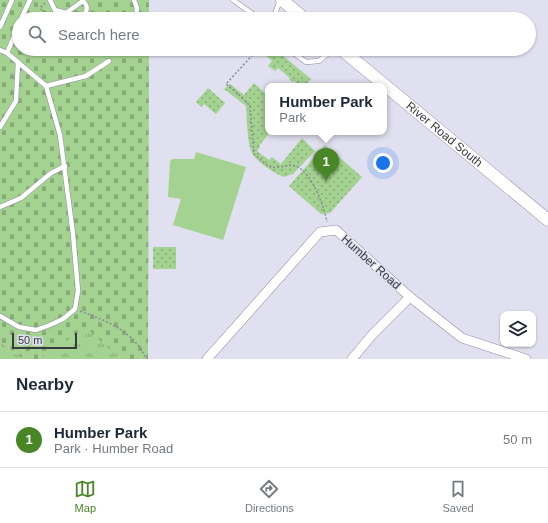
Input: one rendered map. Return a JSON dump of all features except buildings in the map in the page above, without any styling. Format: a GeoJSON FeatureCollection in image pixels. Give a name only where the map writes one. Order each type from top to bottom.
{"type":"FeatureCollection","features":[{"type":"Feature","properties":{"kind":"street"},"geometry":{"type":"LineString","coordinates":[[281,0],[296,12]]}},
{"type":"Feature","properties":{"kind":"street","name":"River Road South"},"geometry":{"type":"LineString","coordinates":[[349,56],[382,83]]}},
{"type":"Feature","properties":{"kind":"street","name":"River Road South"},"geometry":{"type":"LineString","coordinates":[[387,87],[548,220]]}},
{"type":"Feature","properties":{"kind":"street","name":"Humber Road"},"geometry":{"type":"LineString","coordinates":[[207,359],[320,232],[336,230],[410,297],[462,338],[526,359]]}},
{"type":"Feature","properties":{"kind":"street"},"geometry":{"type":"LineString","coordinates":[[352,359],[372,335],[410,297]]}},
{"type":"Feature","properties":{"kind":"lane"},"geometry":{"type":"LineString","coordinates":[[0,27],[12,0]]}},
{"type":"Feature","properties":{"kind":"lane"},"geometry":{"type":"LineString","coordinates":[[24,12],[30,0]]}},
{"type":"Feature","properties":{"kind":"lane"},"geometry":{"type":"LineString","coordinates":[[50,0],[55,10],[62,12]]}},
{"type":"Feature","properties":{"kind":"lane"},"geometry":{"type":"LineString","coordinates":[[67,12],[82,0],[87,5],[86,12]]}},
{"type":"Feature","properties":{"kind":"lane"},"geometry":{"type":"LineString","coordinates":[[134,0],[137,8],[137,12]]}},
{"type":"Feature","properties":{"kind":"lane"},"geometry":{"type":"LineString","coordinates":[[233,0],[250,12]]}},
{"type":"Feature","properties":{"kind":"lane"},"geometry":{"type":"LineString","coordinates":[[276,12],[281,0]]}},
{"type":"Feature","properties":{"kind":"lane"},"geometry":{"type":"LineString","coordinates":[[7,53],[12,41]]}},
{"type":"Feature","properties":{"kind":"lane"},"geometry":{"type":"LineString","coordinates":[[0,50],[7,53],[46,86],[60,135],[65,166],[78,291],[75,309],[63,319],[36,330],[19,327],[0,316]]}},
{"type":"Feature","properties":{"kind":"lane"},"geometry":{"type":"LineString","coordinates":[[298,56],[306,62],[319,62],[325,56]]}},
{"type":"Feature","properties":{"kind":"lane"},"geometry":{"type":"LineString","coordinates":[[0,127],[16,101],[18,62]]}},
{"type":"Feature","properties":{"kind":"lane"},"geometry":{"type":"LineString","coordinates":[[46,86],[86,76],[109,62]]}},
{"type":"Feature","properties":{"kind":"lane"},"geometry":{"type":"LineString","coordinates":[[0,207],[21,198],[51,173],[65,166]]}},
{"type":"Feature","properties":{"kind":"path"},"geometry":{"type":"LineString","coordinates":[[252,56],[226,84],[250,106],[254,154],[271,167],[295,166],[306,174],[320,197],[324,207],[328,231]]}},
{"type":"Feature","properties":{"kind":"path"},"geometry":{"type":"LineString","coordinates":[[75,309],[105,321],[130,335],[146,359]]}},
{"type":"Feature","properties":{"kind":"green space"},"geometry":{"type":"Polygon","coordinates":[[[0,0],[149,0],[149,12],[12,12],[12,56],[149,56],[148,359],[121,359],[86,328],[38,359],[23,359],[0,341],[0,0]]]}},
{"type":"Feature","properties":{"kind":"green space"},"geometry":{"type":"Polygon","coordinates":[[[266,56],[283,56],[311,79],[308,83],[292,82],[289,79],[290,78],[278,68],[275,71],[268,66],[272,61],[266,56]]]}},
{"type":"Feature","properties":{"kind":"green space"},"geometry":{"type":"Polygon","coordinates":[[[254,83],[265,93],[265,135],[268,135],[257,151],[269,160],[272,157],[281,164],[302,138],[315,151],[293,174],[283,177],[263,165],[253,155],[248,138],[246,106],[224,89],[230,84],[244,95],[254,83]]]}},
{"type":"Feature","properties":{"kind":"green space"},"geometry":{"type":"Polygon","coordinates":[[[208,88],[225,103],[216,114],[204,104],[201,107],[196,102],[208,88]]]}},
{"type":"Feature","properties":{"kind":"green space"},"geometry":{"type":"Polygon","coordinates":[[[325,145],[362,177],[330,213],[321,214],[289,186],[325,145]]]}},
{"type":"Feature","properties":{"kind":"green space"},"geometry":{"type":"Polygon","coordinates":[[[196,152],[246,167],[223,240],[173,225],[181,199],[168,197],[170,161],[173,159],[194,159],[196,152]]]}},
{"type":"Feature","properties":{"kind":"green space"},"geometry":{"type":"Polygon","coordinates":[[[153,247],[176,247],[176,269],[153,269],[153,247]]]}},
{"type":"Feature","properties":{"kind":"green space"},"geometry":{"type":"Polygon","coordinates":[[[86,327],[121,359],[38,359],[86,327]]]}},
{"type":"Feature","properties":{"kind":"green space"},"geometry":{"type":"Polygon","coordinates":[[[0,341],[23,359],[0,359],[0,341]]]}},
{"type":"Feature","properties":{"kind":"place","name":"Humber Park"},"geometry":{"type":"Point","coordinates":[326,181]}}]}
